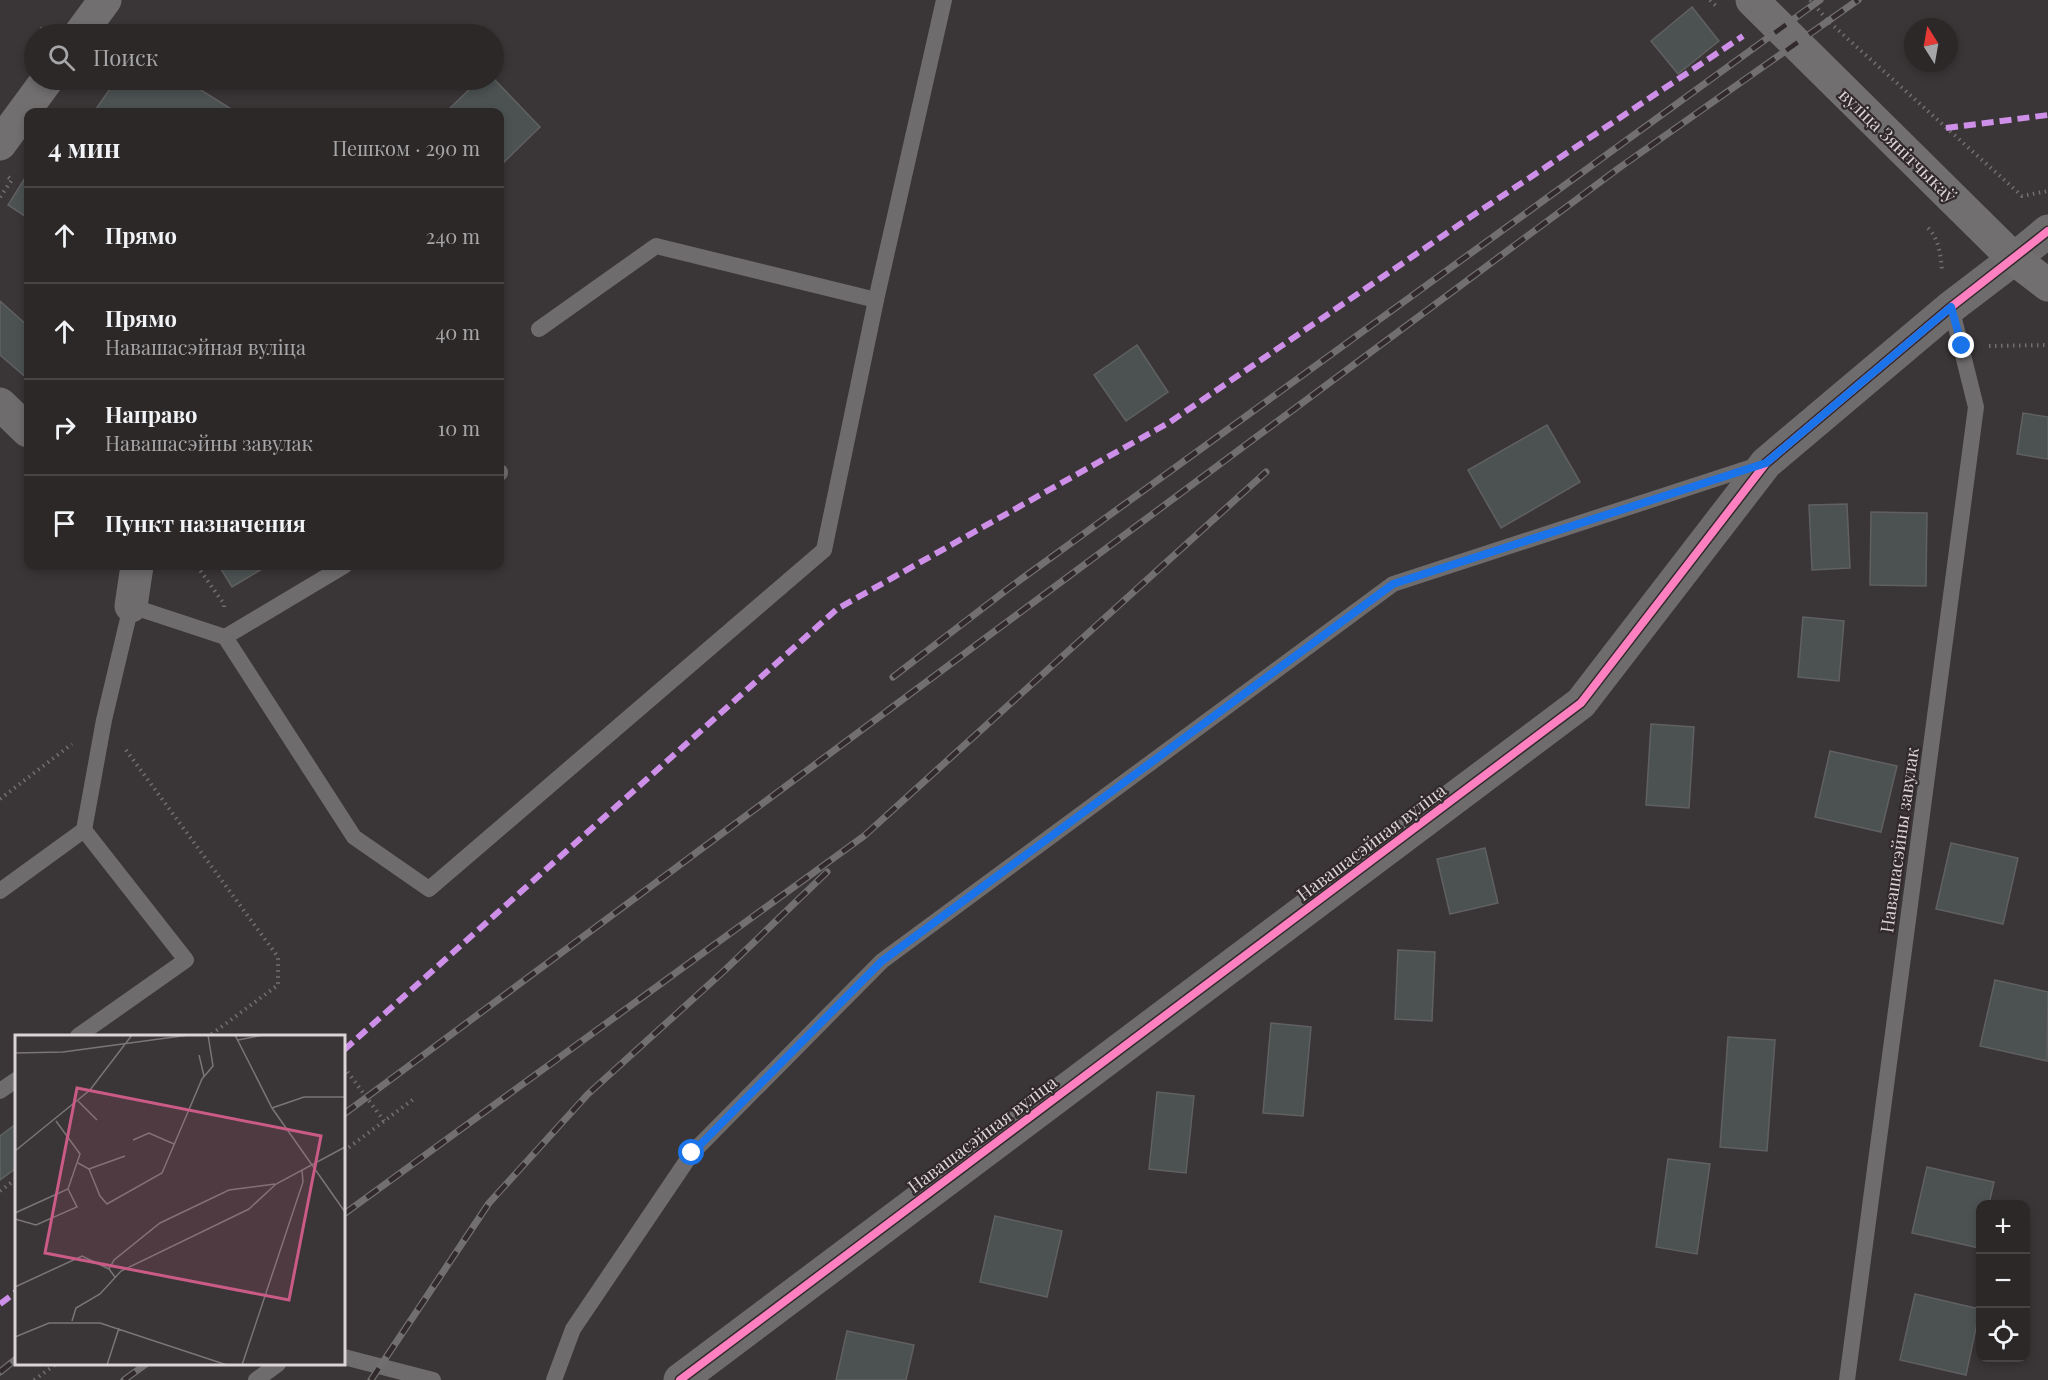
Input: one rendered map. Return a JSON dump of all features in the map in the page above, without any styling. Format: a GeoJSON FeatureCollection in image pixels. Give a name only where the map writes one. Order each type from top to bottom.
{"type":"FeatureCollection","features":[{"type":"Feature","properties":{"kind":"main road"},"geometry":{"type":"LineString","coordinates":[[87,24],[105,0]]}},
{"type":"Feature","properties":{"kind":"main road","name":"вуліца Зянітчыкаў"},"geometry":{"type":"LineString","coordinates":[[1752,0],[2014,259],[2048,285]]}},
{"type":"Feature","properties":{"kind":"main road"},"geometry":{"type":"LineString","coordinates":[[33,108],[42,90]]}},
{"type":"Feature","properties":{"kind":"main road"},"geometry":{"type":"LineString","coordinates":[[0,144],[24,119]]}},
{"type":"Feature","properties":{"kind":"street","name":"Навашасэйная вуліца"},"geometry":{"type":"LineString","coordinates":[[680,1380],[1581,702],[1766,463],[1951,307],[2048,231]]}},
{"type":"Feature","properties":{"kind":"street"},"geometry":{"type":"LineString","coordinates":[[0,404],[24,427]]}},
{"type":"Feature","properties":{"kind":"street"},"geometry":{"type":"LineString","coordinates":[[131,606],[136,570]]}},
{"type":"Feature","properties":{"kind":"lane"},"geometry":{"type":"LineString","coordinates":[[0,891],[84,830],[104,720],[131,606],[225,637],[354,837],[429,890],[824,550],[876,300],[944,0]]}},
{"type":"Feature","properties":{"kind":"lane"},"geometry":{"type":"LineString","coordinates":[[539,329],[656,246],[876,300]]}},
{"type":"Feature","properties":{"kind":"lane","name":"Навашасэйны завулак"},"geometry":{"type":"LineString","coordinates":[[1847,1380],[1977,407],[1951,307]]}},
{"type":"Feature","properties":{"kind":"lane"},"geometry":{"type":"LineString","coordinates":[[554,1380],[573,1329],[692,1153],[882,961],[1393,584],[1766,463]]}},
{"type":"Feature","properties":{"kind":"lane"},"geometry":{"type":"LineString","coordinates":[[225,637],[337,570]]}},
{"type":"Feature","properties":{"kind":"lane"},"geometry":{"type":"LineString","coordinates":[[79,1035],[186,960],[84,830]]}},
{"type":"Feature","properties":{"kind":"lane"},"geometry":{"type":"LineString","coordinates":[[0,1091],[15,1081]]}},
{"type":"Feature","properties":{"kind":"lane"},"geometry":{"type":"LineString","coordinates":[[345,1357],[433,1380]]}},
{"type":"Feature","properties":{"kind":"lane"},"geometry":{"type":"LineString","coordinates":[[256,1380],[277,1365]]}},
{"type":"Feature","properties":{"kind":"path"},"geometry":{"type":"LineString","coordinates":[[1710,0],[1723,15]]}},
{"type":"Feature","properties":{"kind":"path"},"geometry":{"type":"LineString","coordinates":[[1810,0],[1828,21],[2022,196],[2048,191]]}},
{"type":"Feature","properties":{"kind":"path"},"geometry":{"type":"LineString","coordinates":[[0,197],[12,180],[6,176]]}},
{"type":"Feature","properties":{"kind":"path"},"geometry":{"type":"LineString","coordinates":[[1926,226],[1934,234],[1941,258],[1942,277],[1951,307]]}},
{"type":"Feature","properties":{"kind":"path"},"geometry":{"type":"LineString","coordinates":[[1962,346],[2048,345]]}},
{"type":"Feature","properties":{"kind":"path"},"geometry":{"type":"LineString","coordinates":[[200,570],[224,604],[225,637]]}},
{"type":"Feature","properties":{"kind":"path"},"geometry":{"type":"LineString","coordinates":[[0,799],[104,720],[278,957],[278,985],[210,1035]]}},
{"type":"Feature","properties":{"kind":"path"},"geometry":{"type":"LineString","coordinates":[[345,1068],[384,1121]]}},
{"type":"Feature","properties":{"kind":"path"},"geometry":{"type":"LineString","coordinates":[[345,1150],[415,1098]]}},
{"type":"Feature","properties":{"kind":"path"},"geometry":{"type":"LineString","coordinates":[[0,1191],[15,1180]]}},
{"type":"Feature","properties":{"kind":"path"},"geometry":{"type":"LineString","coordinates":[[34,1380],[55,1365]]}},
{"type":"Feature","properties":{"kind":"building"},"geometry":{"type":"Polygon","coordinates":[[[1692,7],[1719,41],[1678,74],[1651,41],[1692,7]]]}},
{"type":"Feature","properties":{"kind":"building"},"geometry":{"type":"Polygon","coordinates":[[[504,89],[540,127],[504,162],[504,108],[450,108],[469,90],[504,89]]]}},
{"type":"Feature","properties":{"kind":"building"},"geometry":{"type":"Polygon","coordinates":[[[109,90],[201,90],[230,108],[97,108],[109,90]]]}},
{"type":"Feature","properties":{"kind":"building"},"geometry":{"type":"Polygon","coordinates":[[[24,179],[24,215],[8,205],[24,179]]]}},
{"type":"Feature","properties":{"kind":"building"},"geometry":{"type":"Polygon","coordinates":[[[0,301],[24,322],[24,376],[0,355],[0,301]]]}},
{"type":"Feature","properties":{"kind":"building"},"geometry":{"type":"Polygon","coordinates":[[[1137,345],[1168,392],[1126,421],[1094,375],[1137,345]]]}},
{"type":"Feature","properties":{"kind":"building"},"geometry":{"type":"Polygon","coordinates":[[[2023,413],[2048,417],[2048,459],[2017,454],[2023,413]]]}},
{"type":"Feature","properties":{"kind":"building"},"geometry":{"type":"Polygon","coordinates":[[[1547,425],[1580,482],[1501,528],[1468,470],[1547,425]]]}},
{"type":"Feature","properties":{"kind":"building"},"geometry":{"type":"Polygon","coordinates":[[[1847,504],[1850,568],[1812,570],[1809,505],[1847,504]]]}},
{"type":"Feature","properties":{"kind":"building"},"geometry":{"type":"Polygon","coordinates":[[[1871,512],[1927,513],[1926,586],[1870,585],[1871,512]]]}},
{"type":"Feature","properties":{"kind":"building"},"geometry":{"type":"Polygon","coordinates":[[[221,570],[260,570],[232,587],[221,570]]]}},
{"type":"Feature","properties":{"kind":"building"},"geometry":{"type":"Polygon","coordinates":[[[1803,617],[1844,621],[1839,681],[1798,677],[1803,617]]]}},
{"type":"Feature","properties":{"kind":"building"},"geometry":{"type":"Polygon","coordinates":[[[1651,724],[1694,727],[1689,808],[1646,805],[1651,724]]]}},
{"type":"Feature","properties":{"kind":"building"},"geometry":{"type":"Polygon","coordinates":[[[1830,751],[1897,766],[1881,832],[1815,817],[1830,751]]]}},
{"type":"Feature","properties":{"kind":"building"},"geometry":{"type":"Polygon","coordinates":[[[1951,843],[2018,858],[2003,924],[1936,909],[1951,843]]]}},
{"type":"Feature","properties":{"kind":"building"},"geometry":{"type":"Polygon","coordinates":[[[1485,848],[1498,903],[1450,914],[1437,859],[1485,848]]]}},
{"type":"Feature","properties":{"kind":"building"},"geometry":{"type":"Polygon","coordinates":[[[1398,950],[1435,952],[1432,1021],[1395,1019],[1398,950]]]}},
{"type":"Feature","properties":{"kind":"building"},"geometry":{"type":"Polygon","coordinates":[[[1995,980],[2048,992],[2047,1061],[1980,1046],[1995,980]]]}},
{"type":"Feature","properties":{"kind":"building"},"geometry":{"type":"Polygon","coordinates":[[[1271,1023],[1311,1027],[1303,1116],[1263,1113],[1271,1023]]]}},
{"type":"Feature","properties":{"kind":"building"},"geometry":{"type":"Polygon","coordinates":[[[1728,1037],[1775,1040],[1767,1151],[1720,1147],[1728,1037]]]}},
{"type":"Feature","properties":{"kind":"building"},"geometry":{"type":"Polygon","coordinates":[[[1157,1092],[1194,1096],[1186,1173],[1149,1169],[1157,1092]]]}},
{"type":"Feature","properties":{"kind":"building"},"geometry":{"type":"Polygon","coordinates":[[[15,1125],[15,1169],[0,1180],[0,1136],[15,1125]]]}},
{"type":"Feature","properties":{"kind":"building"},"geometry":{"type":"Polygon","coordinates":[[[1668,1159],[1710,1164],[1697,1254],[1656,1247],[1668,1159]]]}},
{"type":"Feature","properties":{"kind":"building"},"geometry":{"type":"Polygon","coordinates":[[[1927,1167],[1994,1182],[1990,1200],[1976,1200],[1976,1247],[1912,1233],[1927,1167]]]}},
{"type":"Feature","properties":{"kind":"building"},"geometry":{"type":"Polygon","coordinates":[[[995,1216],[1062,1231],[1047,1297],[980,1282],[995,1216]]]}},
{"type":"Feature","properties":{"kind":"building"},"geometry":{"type":"Polygon","coordinates":[[[1915,1294],[1976,1308],[1976,1328],[1966,1375],[1900,1360],[1915,1294]]]}},
{"type":"Feature","properties":{"kind":"building"},"geometry":{"type":"Polygon","coordinates":[[[847,1331],[914,1345],[906,1380],[836,1380],[847,1331]]]}},
{"type":"Feature","properties":{"kind":"railway"},"geometry":{"type":"LineString","coordinates":[[893,677],[1009,588],[1820,0]]}},
{"type":"Feature","properties":{"kind":"railway"},"geometry":{"type":"LineString","coordinates":[[345,1113],[1619,168],[1858,0]]}},
{"type":"Feature","properties":{"kind":"railway"},"geometry":{"type":"LineString","coordinates":[[345,1213],[864,836],[1266,472]]}},
{"type":"Feature","properties":{"kind":"railway"},"geometry":{"type":"LineString","coordinates":[[371,1380],[489,1203],[588,1094],[725,970],[827,872]]}},
{"type":"Feature","properties":{"kind":"railway"},"geometry":{"type":"LineString","coordinates":[[0,1372],[15,1360]]}},
{"type":"Feature","properties":{"kind":"railway"},"geometry":{"type":"LineString","coordinates":[[124,1380],[145,1365]]}},
{"type":"Feature","properties":{"kind":"marked path"},"geometry":{"type":"LineString","coordinates":[[345,1049],[837,609],[1170,422],[1466,220],[1743,36]]}},
{"type":"Feature","properties":{"kind":"marked path"},"geometry":{"type":"LineString","coordinates":[[1946,128],[2048,115]]}},
{"type":"Feature","properties":{"kind":"marked path"},"geometry":{"type":"LineString","coordinates":[[0,1304],[15,1293]]}},
{"type":"Feature","properties":{"kind":"cycle path"},"geometry":{"type":"LineString","coordinates":[[680,1380],[1581,703],[1766,463],[1951,307],[2048,231]]}},
{"type":"Feature","properties":{"kind":"route"},"geometry":{"type":"LineString","coordinates":[[692,1153],[882,961],[1393,584],[1766,463],[1951,307],[1962,346]]}}]}
